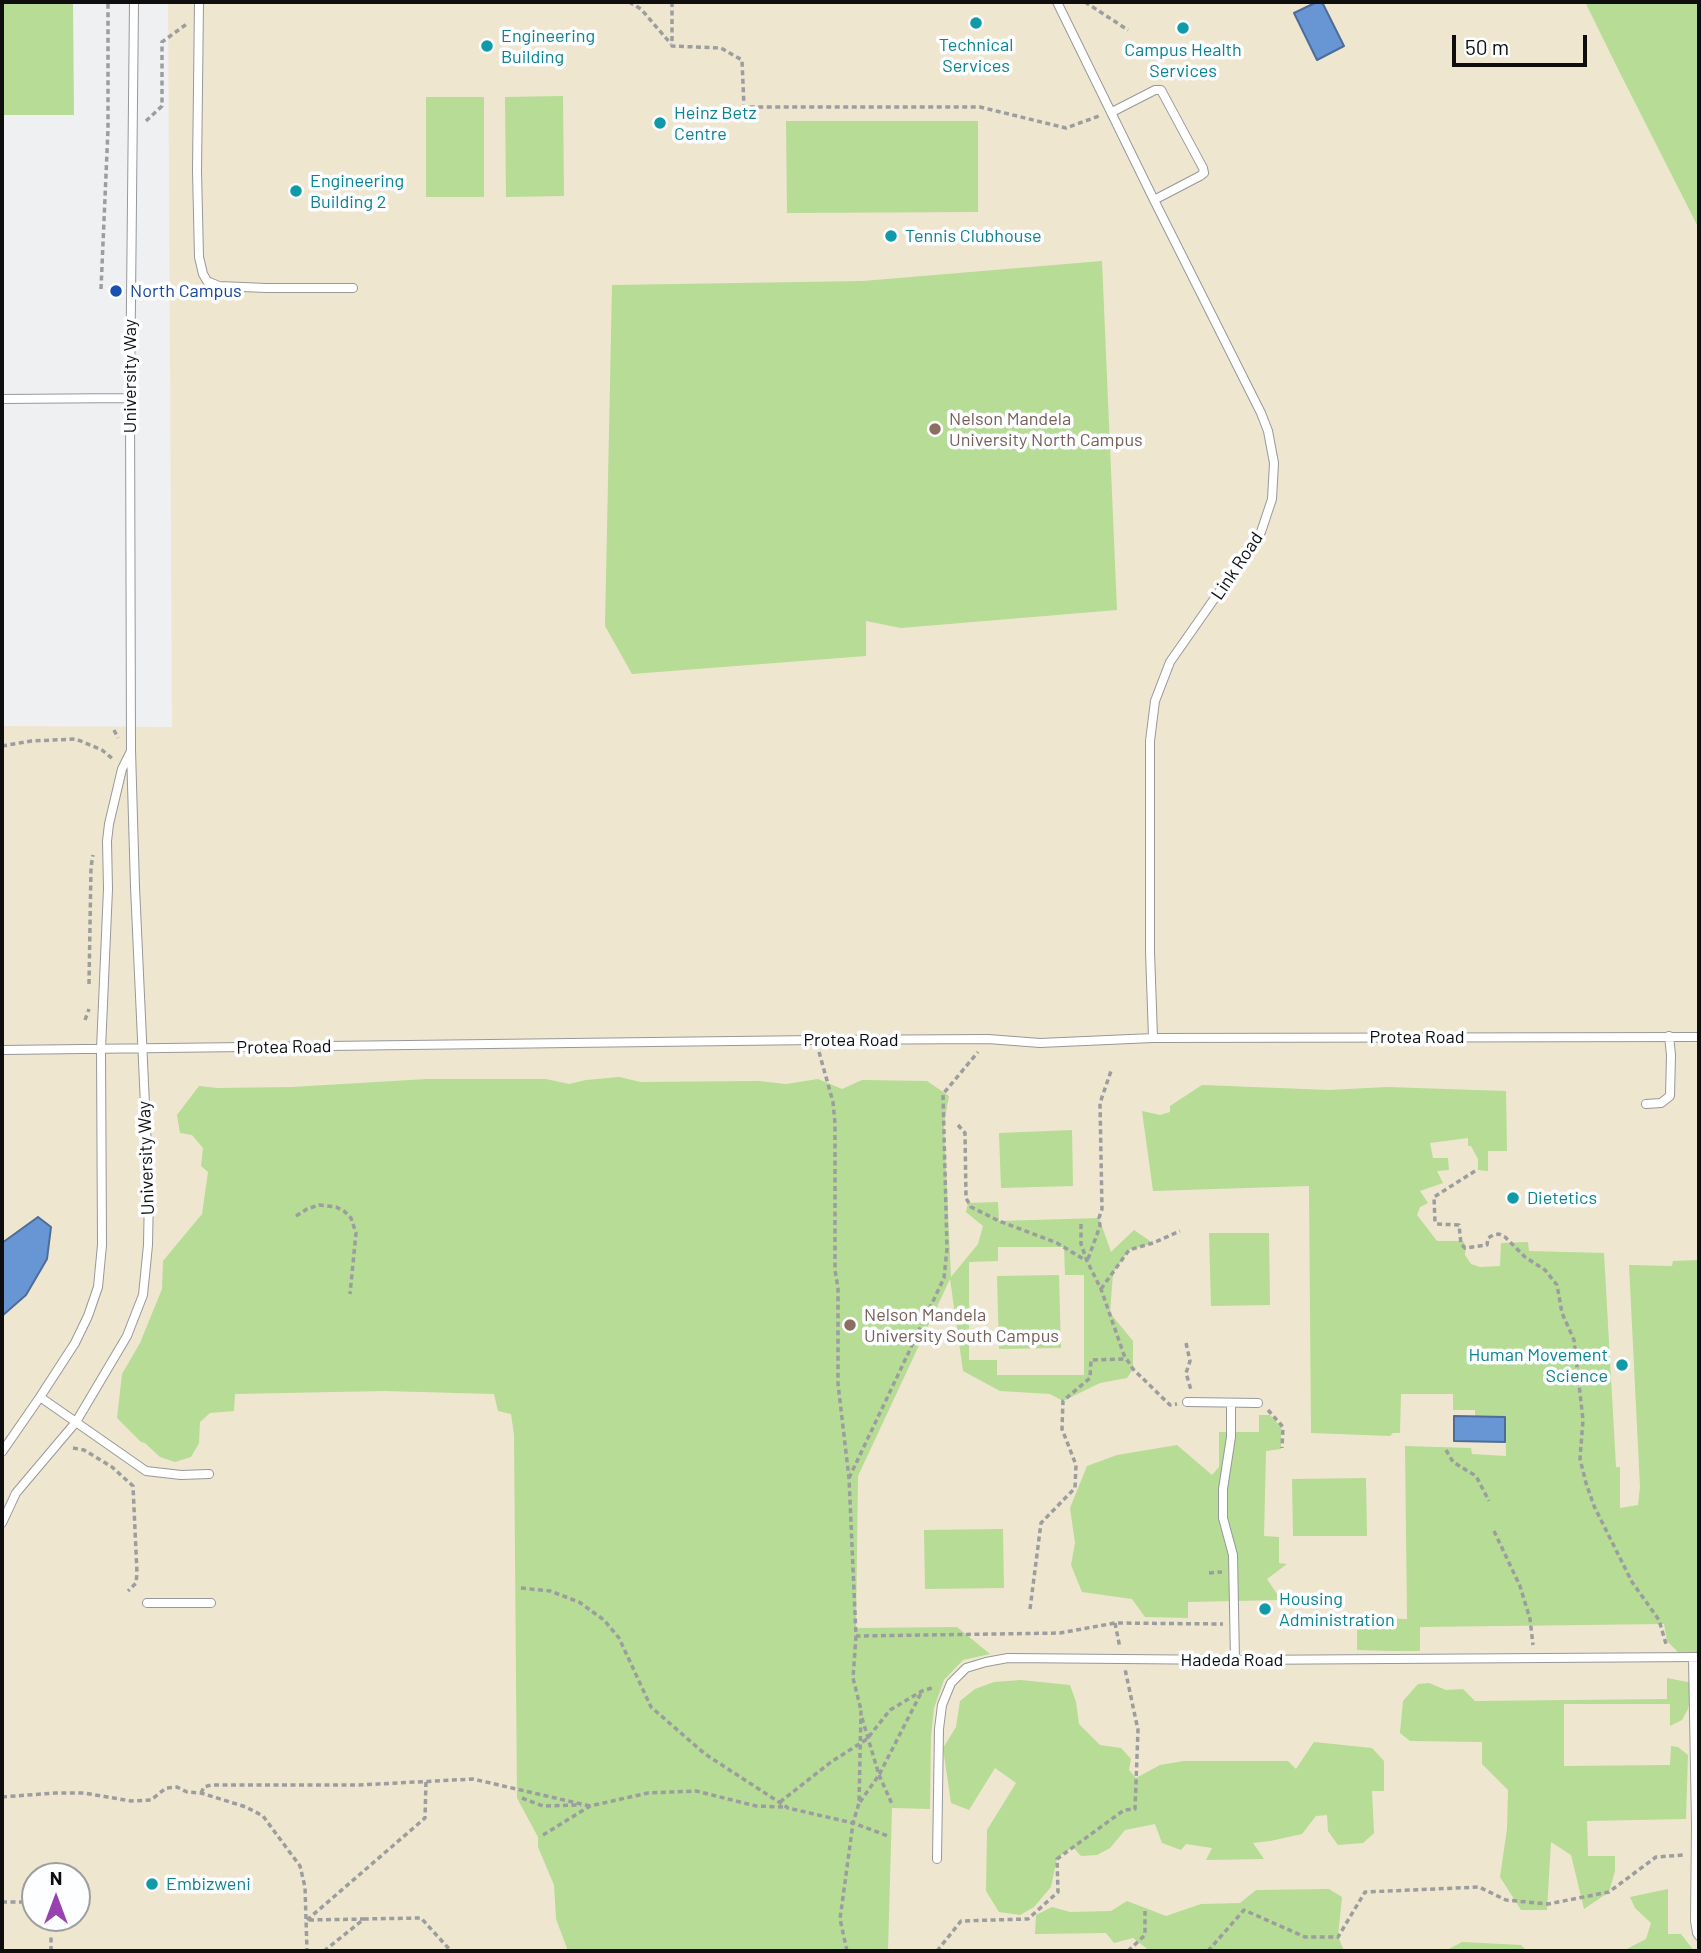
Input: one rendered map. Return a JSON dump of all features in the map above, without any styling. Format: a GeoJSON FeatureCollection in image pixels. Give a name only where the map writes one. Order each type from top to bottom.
{"type":"FeatureCollection","features":[{"type":"Feature","properties":{"kind":"lane","name":"University Way"},"geometry":{"type":"LineString","coordinates":[[2,1523],[16,1493],[76,1422],[127,1336],[142,1295],[148,1245],[149,1192],[131,750],[130,398],[134,2]]}},
{"type":"Feature","properties":{"kind":"lane"},"geometry":{"type":"LineString","coordinates":[[199,2],[197,171],[203,274],[207,281],[219,286],[353,288]]}},
{"type":"Feature","properties":{"kind":"lane","name":"Link Road"},"geometry":{"type":"LineString","coordinates":[[1057,2],[1261,413],[1272,446],[1272,499],[1261,532],[1170,662],[1155,701],[1150,741],[1150,951],[1153,1038]]}},
{"type":"Feature","properties":{"kind":"lane"},"geometry":{"type":"LineString","coordinates":[[1112,111],[1155,90],[1161,90],[1203,168],[1204,173],[1200,176],[1154,200]]}},
{"type":"Feature","properties":{"kind":"lane"},"geometry":{"type":"LineString","coordinates":[[2,399],[130,398]]}},
{"type":"Feature","properties":{"kind":"lane","name":"University Way"},"geometry":{"type":"LineString","coordinates":[[2,1452],[75,1343],[98,1287],[102,1245],[101,1049],[108,889],[107,841],[122,769],[131,750]]}},
{"type":"Feature","properties":{"kind":"lane"},"geometry":{"type":"LineString","coordinates":[[1646,1104],[1661,1103],[1670,1096],[1669,1037]]}},
{"type":"Feature","properties":{"kind":"lane","name":"Protea Road"},"geometry":{"type":"LineString","coordinates":[[2,1050],[815,1040],[988,1039],[1040,1043],[1153,1038],[1699,1037]]}},
{"type":"Feature","properties":{"kind":"lane"},"geometry":{"type":"LineString","coordinates":[[40,1397],[146,1471],[181,1475],[209,1474]]}},
{"type":"Feature","properties":{"kind":"lane"},"geometry":{"type":"LineString","coordinates":[[1191,1402],[1258,1403]]}},
{"type":"Feature","properties":{"kind":"lane"},"geometry":{"type":"LineString","coordinates":[[1231,1403],[1231,1437],[1223,1489],[1223,1518],[1233,1555],[1236,1660]]}},
{"type":"Feature","properties":{"kind":"lane"},"geometry":{"type":"LineString","coordinates":[[147,1604],[211,1603]]}},
{"type":"Feature","properties":{"kind":"lane"},"geometry":{"type":"LineString","coordinates":[[1696,1657],[1695,1921],[1699,1936]]}},
{"type":"Feature","properties":{"kind":"lane","name":"Hadeda Road"},"geometry":{"type":"LineString","coordinates":[[951,1683],[965,1668],[1009,1658],[1236,1660],[1696,1657]]}},
{"type":"Feature","properties":{"kind":"lane"},"geometry":{"type":"LineString","coordinates":[[937,1859],[939,1729],[942,1705],[951,1683]]}},
{"type":"Feature","properties":{"kind":"path"},"geometry":{"type":"LineString","coordinates":[[101,289],[108,129],[108,2]]}},
{"type":"Feature","properties":{"kind":"path"},"geometry":{"type":"LineString","coordinates":[[629,2],[641,9],[672,46],[721,48],[742,60],[744,107],[980,107],[1066,128],[1112,111]]}},
{"type":"Feature","properties":{"kind":"path"},"geometry":{"type":"LineString","coordinates":[[672,2],[672,46]]}},
{"type":"Feature","properties":{"kind":"path"},"geometry":{"type":"LineString","coordinates":[[1085,2],[1128,30]]}},
{"type":"Feature","properties":{"kind":"path"},"geometry":{"type":"LineString","coordinates":[[132,130],[152,117],[162,106],[162,42],[199,14]]}},
{"type":"Feature","properties":{"kind":"path"},"geometry":{"type":"LineString","coordinates":[[2,747],[31,741],[76,739],[111,755],[122,769]]}},
{"type":"Feature","properties":{"kind":"path"},"geometry":{"type":"LineString","coordinates":[[849,1478],[944,1278],[947,1249],[943,1094],[988,1039]]}},
{"type":"Feature","properties":{"kind":"path"},"geometry":{"type":"LineString","coordinates":[[815,1040],[833,1102],[835,1122],[838,1384],[849,1478],[856,1636],[853,1678],[867,1739],[892,1804]]}},
{"type":"Feature","properties":{"kind":"path"},"geometry":{"type":"LineString","coordinates":[[1087,1261],[1100,1226],[1100,1103],[1111,1071]]}},
{"type":"Feature","properties":{"kind":"path"},"geometry":{"type":"LineString","coordinates":[[958,1125],[965,1133],[965,1198],[971,1207],[999,1221],[1057,1243],[1087,1261]]}},
{"type":"Feature","properties":{"kind":"path"},"geometry":{"type":"LineString","coordinates":[[1475,1171],[1434,1197],[1435,1222],[1460,1225],[1461,1244],[1465,1248],[1487,1245],[1488,1238],[1499,1234],[1505,1237],[1545,1270],[1557,1285],[1562,1313],[1574,1340],[1583,1420],[1580,1459],[1586,1483],[1594,1506],[1632,1583],[1660,1620],[1668,1656]]}},
{"type":"Feature","properties":{"kind":"path"},"geometry":{"type":"LineString","coordinates":[[296,1216],[319,1205],[336,1207],[351,1219],[356,1233],[350,1294]]}},
{"type":"Feature","properties":{"kind":"path"},"geometry":{"type":"LineString","coordinates":[[1081,1224],[1081,1244],[1127,1359],[1133,1369],[1170,1405],[1191,1402],[1186,1373],[1190,1361],[1186,1343]]}},
{"type":"Feature","properties":{"kind":"path"},"geometry":{"type":"LineString","coordinates":[[1101,1289],[1129,1250],[1180,1231]]}},
{"type":"Feature","properties":{"kind":"path"},"geometry":{"type":"LineString","coordinates":[[1030,1609],[1041,1523],[1075,1488],[1076,1465],[1062,1429],[1063,1401],[1090,1378],[1091,1360],[1127,1359]]}},
{"type":"Feature","properties":{"kind":"path"},"geometry":{"type":"LineString","coordinates":[[1258,1403],[1283,1427],[1282,1448]]}},
{"type":"Feature","properties":{"kind":"path"},"geometry":{"type":"LineString","coordinates":[[73,1448],[84,1450],[103,1461],[133,1486],[137,1573],[135,1583],[128,1591]]}},
{"type":"Feature","properties":{"kind":"path"},"geometry":{"type":"LineString","coordinates":[[1446,1450],[1453,1462],[1476,1476],[1489,1501]]}},
{"type":"Feature","properties":{"kind":"path"},"geometry":{"type":"LineString","coordinates":[[1494,1531],[1520,1586],[1530,1619],[1535,1657]]}},
{"type":"Feature","properties":{"kind":"path"},"geometry":{"type":"LineString","coordinates":[[521,1588],[550,1591],[579,1602],[604,1620],[619,1638],[651,1707],[705,1754],[788,1808]]}},
{"type":"Feature","properties":{"kind":"path"},"geometry":{"type":"LineString","coordinates":[[856,1636],[1060,1633],[1115,1623],[1234,1624]]}},
{"type":"Feature","properties":{"kind":"path"},"geometry":{"type":"LineString","coordinates":[[937,1951],[961,1921],[1028,1919],[1058,1892],[1057,1858],[1124,1810],[1135,1809],[1138,1730],[1115,1623]]}},
{"type":"Feature","properties":{"kind":"path"},"geometry":{"type":"LineString","coordinates":[[779,1802],[831,1762],[867,1739],[890,1710],[922,1691],[951,1683]]}},
{"type":"Feature","properties":{"kind":"path"},"geometry":{"type":"LineString","coordinates":[[859,1804],[879,1775],[922,1691]]}},
{"type":"Feature","properties":{"kind":"path"},"geometry":{"type":"LineString","coordinates":[[847,1951],[840,1919],[853,1823],[859,1804],[861,1710]]}},
{"type":"Feature","properties":{"kind":"path"},"geometry":{"type":"LineString","coordinates":[[201,1793],[204,1787],[211,1785],[359,1785],[473,1779],[590,1805]]}},
{"type":"Feature","properties":{"kind":"path"},"geometry":{"type":"LineString","coordinates":[[307,1920],[425,1818],[426,1781]]}},
{"type":"Feature","properties":{"kind":"path"},"geometry":{"type":"LineString","coordinates":[[2,1797],[84,1793],[131,1801],[150,1800],[166,1787],[177,1787],[246,1807],[263,1816],[300,1866],[305,1887],[307,1951]]}},
{"type":"Feature","properties":{"kind":"path"},"geometry":{"type":"LineString","coordinates":[[522,1798],[542,1806],[590,1805],[648,1793],[696,1791],[756,1806],[788,1808],[853,1823],[888,1836]]}},
{"type":"Feature","properties":{"kind":"path"},"geometry":{"type":"LineString","coordinates":[[543,1835],[590,1805]]}},
{"type":"Feature","properties":{"kind":"path"},"geometry":{"type":"LineString","coordinates":[[1208,1951],[1244,1910],[1305,1937],[1338,1937],[1365,1892],[1479,1887],[1506,1900],[1548,1905],[1609,1892],[1656,1857],[1687,1855]]}},
{"type":"Feature","properties":{"kind":"path"},"geometry":{"type":"LineString","coordinates":[[2,1902],[21,1902]]}},
{"type":"Feature","properties":{"kind":"path"},"geometry":{"type":"LineString","coordinates":[[1128,1951],[1145,1935],[1145,1911]]}},
{"type":"Feature","properties":{"kind":"path"},"geometry":{"type":"LineString","coordinates":[[307,1920],[421,1918],[451,1951]]}},
{"type":"Feature","properties":{"kind":"path"},"geometry":{"type":"LineString","coordinates":[[324,1951],[364,1919]]}},
{"type":"Feature","properties":{"kind":"path"},"geometry":{"type":"LineString","coordinates":[[51,1935],[51,1951]]}},
{"type":"Feature","properties":{"kind":"shaded area","name":"Nelson Mandela University South Campus"},"geometry":{"type":"Polygon","coordinates":[[[168,2],[1585,2],[1699,229],[1699,1951],[2,1951],[2,726],[172,727],[168,2]]]}},
{"type":"Feature","properties":{"kind":"green space"},"geometry":{"type":"Polygon","coordinates":[[[2,2],[73,2],[74,115],[2,115],[2,2]]]}},
{"type":"Feature","properties":{"kind":"green space"},"geometry":{"type":"Polygon","coordinates":[[[1585,2],[1699,2],[1699,229],[1620,73],[1585,2]]]}},
{"type":"Feature","properties":{"kind":"green space"},"geometry":{"type":"Polygon","coordinates":[[[563,96],[564,196],[506,197],[505,97],[563,96]]]}},
{"type":"Feature","properties":{"kind":"green space"},"geometry":{"type":"Polygon","coordinates":[[[426,97],[484,97],[484,197],[426,197],[426,97]]]}},
{"type":"Feature","properties":{"kind":"green space"},"geometry":{"type":"Polygon","coordinates":[[[786,121],[978,121],[978,212],[787,213],[786,121]]]}},
{"type":"Feature","properties":{"kind":"green space"},"geometry":{"type":"Polygon","coordinates":[[[1102,261],[1117,610],[901,628],[866,621],[866,656],[632,674],[605,626],[612,285],[863,281],[1102,261]]]}},
{"type":"Feature","properties":{"kind":"green space"},"geometry":{"type":"Polygon","coordinates":[[[619,1077],[641,1082],[758,1081],[786,1084],[818,1079],[842,1089],[862,1080],[927,1081],[949,1096],[944,1124],[951,1277],[978,1244],[983,1226],[966,1212],[968,1203],[998,1202],[999,1221],[1099,1218],[1111,1252],[1134,1230],[1153,1243],[1129,1250],[1113,1273],[1110,1313],[1133,1341],[1133,1369],[1127,1378],[1100,1383],[1063,1401],[1050,1394],[1000,1391],[963,1371],[950,1279],[858,1476],[856,1628],[957,1627],[990,1654],[963,1660],[944,1680],[934,1708],[930,1809],[892,1808],[888,1951],[568,1951],[556,1919],[554,1885],[538,1847],[538,1837],[517,1798],[514,1435],[511,1414],[498,1411],[494,1394],[384,1391],[235,1394],[234,1411],[210,1413],[200,1422],[199,1443],[191,1457],[175,1462],[160,1457],[117,1418],[122,1374],[140,1343],[162,1289],[163,1261],[202,1214],[208,1172],[201,1166],[203,1148],[192,1135],[180,1133],[177,1115],[199,1086],[292,1087],[427,1079],[546,1079],[569,1084],[619,1077]],[[998,1247],[998,1261],[969,1262],[969,1360],[997,1360],[997,1375],[1084,1375],[1084,1275],[1065,1275],[1064,1247],[998,1247]]]}},
{"type":"Feature","properties":{"kind":"green space"},"geometry":{"type":"Polygon","coordinates":[[[1202,1085],[1329,1090],[1387,1087],[1506,1091],[1507,1151],[1488,1151],[1488,1171],[1478,1170],[1478,1159],[1471,1146],[1468,1146],[1468,1138],[1430,1143],[1433,1158],[1448,1158],[1449,1170],[1437,1171],[1443,1183],[1420,1191],[1428,1203],[1420,1207],[1417,1215],[1437,1241],[1463,1241],[1466,1246],[1465,1255],[1471,1264],[1480,1267],[1500,1266],[1501,1243],[1528,1242],[1529,1251],[1604,1253],[1616,1467],[1620,1467],[1620,1508],[1638,1505],[1640,1487],[1629,1265],[1672,1266],[1673,1261],[1699,1260],[1699,1652],[1678,1652],[1667,1641],[1664,1624],[1420,1627],[1420,1651],[1393,1651],[1357,1650],[1357,1624],[1295,1623],[1369,1618],[1407,1619],[1405,1446],[1471,1448],[1472,1454],[1506,1456],[1505,1417],[1475,1416],[1475,1410],[1453,1410],[1453,1394],[1401,1394],[1400,1433],[1390,1436],[1311,1433],[1309,1186],[1153,1191],[1142,1111],[1160,1115],[1170,1112],[1170,1106],[1202,1085]]]}},
{"type":"Feature","properties":{"kind":"green space"},"geometry":{"type":"Polygon","coordinates":[[[1072,1130],[1073,1186],[1001,1188],[999,1133],[1072,1130]]]}},
{"type":"Feature","properties":{"kind":"green space"},"geometry":{"type":"Polygon","coordinates":[[[1209,1233],[1269,1233],[1270,1305],[1211,1306],[1209,1233]]]}},
{"type":"Feature","properties":{"kind":"green space"},"geometry":{"type":"Polygon","coordinates":[[[1059,1275],[1061,1348],[999,1349],[997,1276],[1059,1275]]]}},
{"type":"Feature","properties":{"kind":"green space"},"geometry":{"type":"Polygon","coordinates":[[[1259,1415],[1270,1415],[1281,1427],[1281,1449],[1266,1451],[1264,1536],[1279,1537],[1279,1563],[1287,1564],[1267,1579],[1281,1600],[1188,1602],[1188,1618],[1145,1617],[1132,1599],[1082,1592],[1071,1565],[1075,1543],[1070,1508],[1087,1466],[1117,1455],[1177,1445],[1212,1475],[1219,1467],[1219,1432],[1259,1432],[1259,1415]]]}},
{"type":"Feature","properties":{"kind":"green space"},"geometry":{"type":"Polygon","coordinates":[[[1366,1478],[1367,1536],[1293,1536],[1292,1479],[1366,1478]]]}},
{"type":"Feature","properties":{"kind":"green space"},"geometry":{"type":"Polygon","coordinates":[[[1003,1529],[1004,1588],[925,1589],[924,1530],[1003,1529]]]}},
{"type":"Feature","properties":{"kind":"green space"},"geometry":{"type":"Polygon","coordinates":[[[1667,1678],[1693,1683],[1688,1709],[1682,1720],[1670,1726],[1670,1704],[1564,1704],[1564,1766],[1670,1765],[1671,1746],[1678,1747],[1688,1755],[1686,1819],[1587,1821],[1588,1856],[1615,1856],[1615,1871],[1609,1892],[1584,1909],[1571,1855],[1551,1842],[1547,1910],[1521,1910],[1500,1877],[1507,1829],[1508,1790],[1482,1764],[1482,1742],[1410,1741],[1400,1733],[1403,1701],[1418,1684],[1429,1683],[1446,1690],[1463,1689],[1475,1701],[1667,1699],[1667,1678]]]}},
{"type":"Feature","properties":{"kind":"green space"},"geometry":{"type":"Polygon","coordinates":[[[1021,1680],[1070,1685],[1079,1724],[1100,1745],[1121,1748],[1131,1759],[1129,1770],[1136,1778],[1160,1765],[1184,1761],[1288,1761],[1296,1769],[1314,1742],[1372,1748],[1384,1761],[1384,1791],[1372,1791],[1374,1833],[1363,1843],[1338,1845],[1328,1831],[1327,1815],[1316,1816],[1302,1834],[1253,1843],[1264,1859],[1206,1860],[1212,1848],[1186,1844],[1181,1850],[1162,1843],[1155,1824],[1125,1830],[1110,1848],[1097,1855],[1081,1856],[1073,1847],[1057,1858],[1051,1887],[1034,1907],[1020,1915],[999,1912],[986,1891],[987,1830],[1016,1783],[995,1768],[969,1810],[951,1803],[943,1748],[956,1727],[960,1701],[975,1689],[994,1682],[1021,1680]]]}},
{"type":"Feature","properties":{"kind":"green space"},"geometry":{"type":"Polygon","coordinates":[[[1329,1889],[1342,1897],[1338,1936],[1344,1951],[1150,1951],[1133,1938],[1114,1943],[1106,1933],[1035,1934],[1036,1915],[1052,1907],[1070,1912],[1111,1911],[1127,1901],[1166,1916],[1201,1904],[1240,1903],[1256,1890],[1329,1889]]]}},
{"type":"Feature","properties":{"kind":"green space"},"geometry":{"type":"Polygon","coordinates":[[[1668,1889],[1668,1934],[1681,1934],[1694,1951],[1623,1951],[1646,1939],[1651,1923],[1635,1908],[1630,1897],[1668,1889]]]}},
{"type":"Feature","properties":{"kind":"green space"},"geometry":{"type":"Polygon","coordinates":[[[1462,1942],[1521,1945],[1527,1951],[1445,1951],[1462,1942]]]}},
{"type":"Feature","properties":{"kind":"water"},"geometry":{"type":"Polygon","coordinates":[[[1322,2],[1344,46],[1317,60],[1294,13],[1322,2]]]}},
{"type":"Feature","properties":{"kind":"water"},"geometry":{"type":"Polygon","coordinates":[[[38,1217],[51,1227],[47,1259],[26,1295],[2,1316],[2,1243],[38,1217]]]}},
{"type":"Feature","properties":{"kind":"water"},"geometry":{"type":"Polygon","coordinates":[[[1454,1416],[1505,1417],[1505,1442],[1454,1441],[1454,1416]]]}},
{"type":"Feature","properties":{"kind":"place","name":"Technical Services"},"geometry":{"type":"Point","coordinates":[976,23]}},
{"type":"Feature","properties":{"kind":"place","name":"Campus Health Services"},"geometry":{"type":"Point","coordinates":[1183,28]}},
{"type":"Feature","properties":{"kind":"place","name":"Engineering Building"},"geometry":{"type":"Point","coordinates":[487,46]}},
{"type":"Feature","properties":{"kind":"place","name":"Heinz Betz Centre"},"geometry":{"type":"Point","coordinates":[660,123]}},
{"type":"Feature","properties":{"kind":"place","name":"Engineering Building 2"},"geometry":{"type":"Point","coordinates":[296,191]}},
{"type":"Feature","properties":{"kind":"place","name":"Tennis Clubhouse"},"geometry":{"type":"Point","coordinates":[891,236]}},
{"type":"Feature","properties":{"kind":"place","name":"North Campus"},"geometry":{"type":"Point","coordinates":[116,291]}},
{"type":"Feature","properties":{"kind":"place","name":"Nelson Mandela University North Campus"},"geometry":{"type":"Point","coordinates":[935,429]}},
{"type":"Feature","properties":{"kind":"place","name":"Dietetics"},"geometry":{"type":"Point","coordinates":[1513,1198]}},
{"type":"Feature","properties":{"kind":"place","name":"Nelson Mandela University South Campus"},"geometry":{"type":"Point","coordinates":[850,1325]}},
{"type":"Feature","properties":{"kind":"place","name":"Human Movement Science"},"geometry":{"type":"Point","coordinates":[1622,1365]}},
{"type":"Feature","properties":{"kind":"place","name":"Housing Administration"},"geometry":{"type":"Point","coordinates":[1265,1609]}},
{"type":"Feature","properties":{"kind":"place","name":"Embizweni"},"geometry":{"type":"Point","coordinates":[152,1884]}}]}
